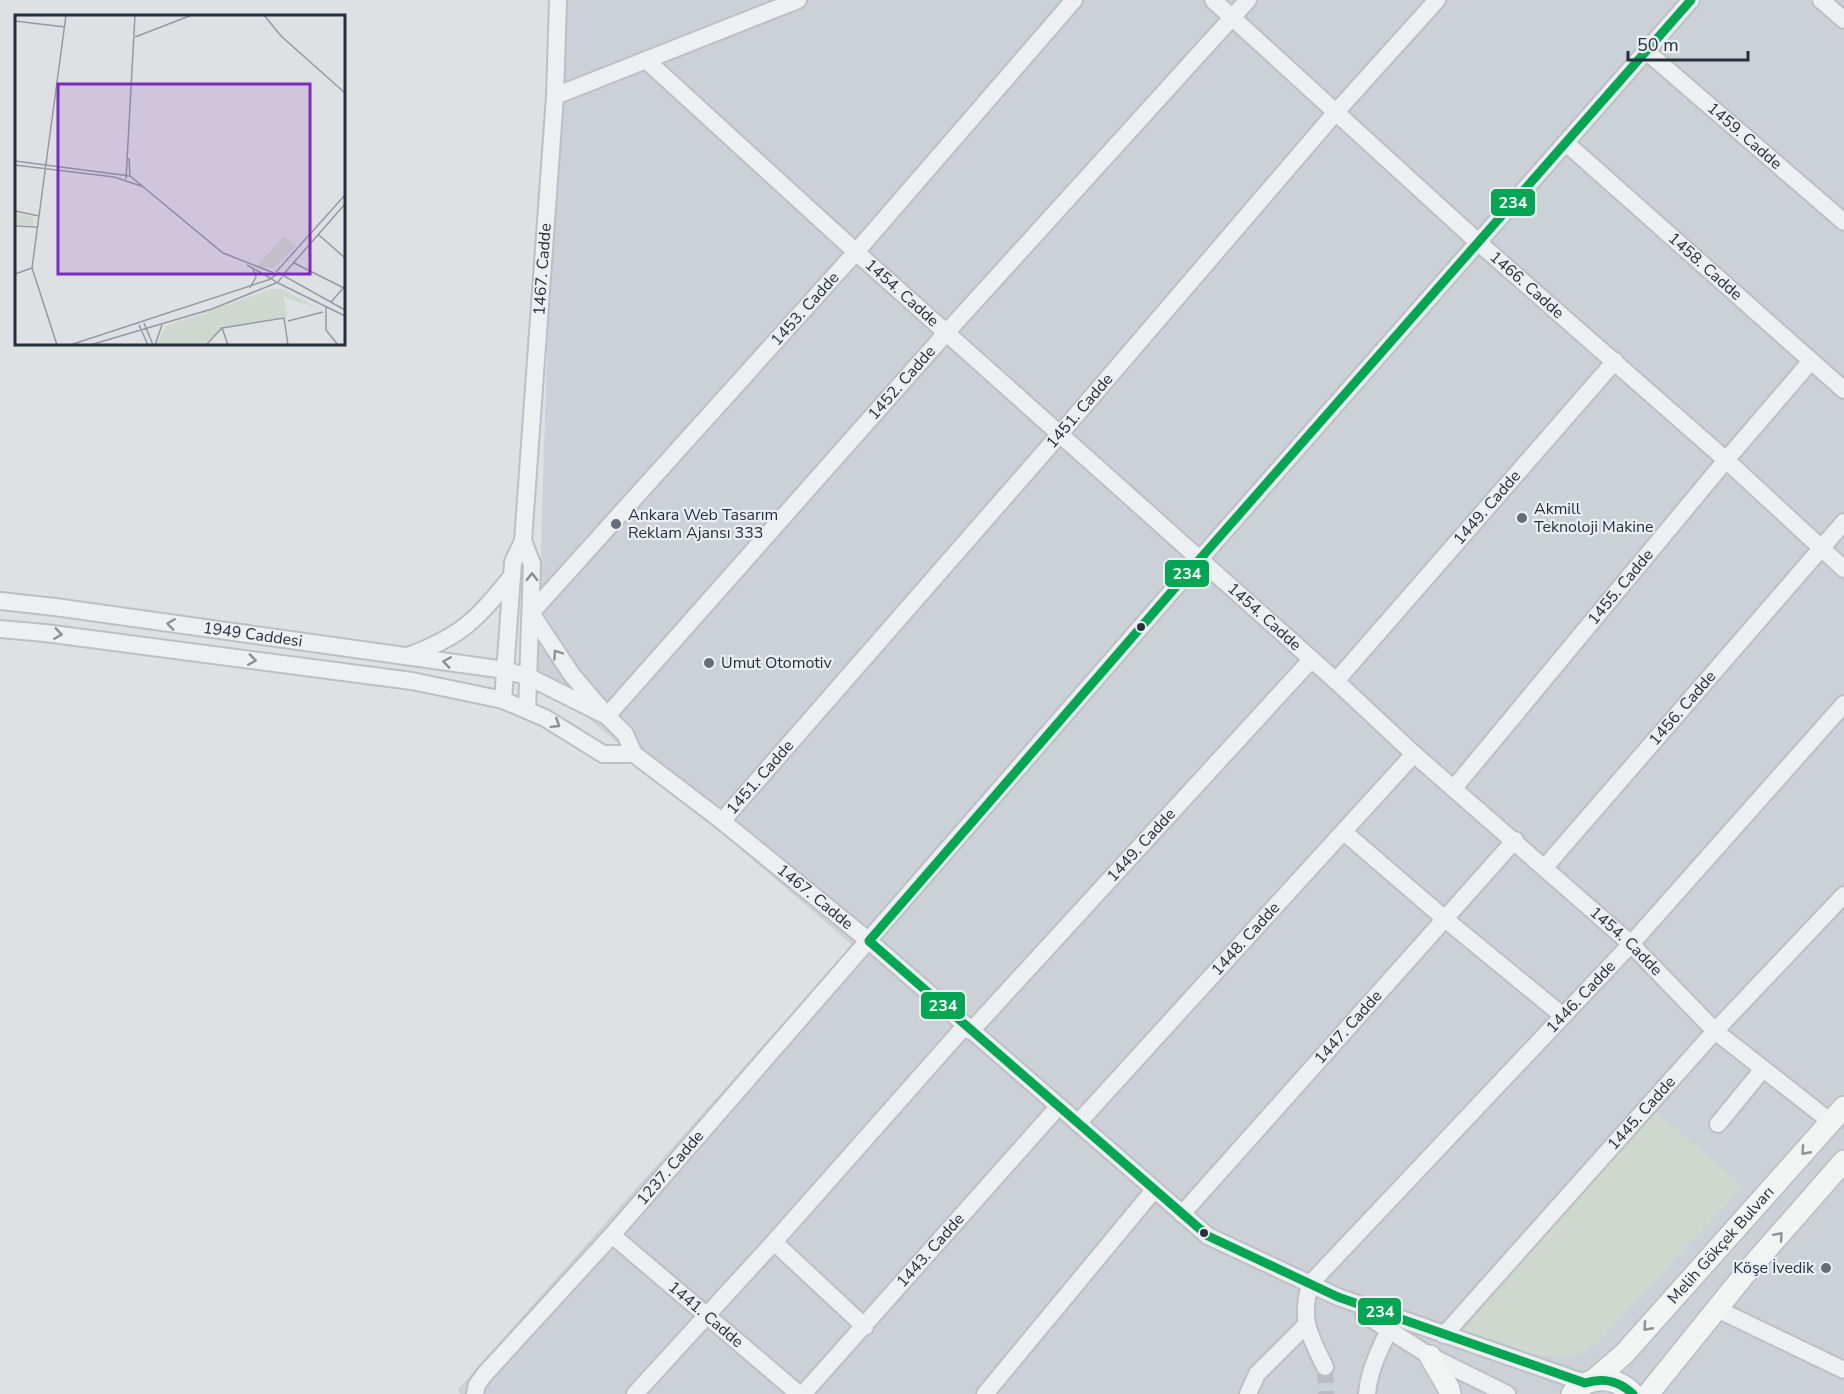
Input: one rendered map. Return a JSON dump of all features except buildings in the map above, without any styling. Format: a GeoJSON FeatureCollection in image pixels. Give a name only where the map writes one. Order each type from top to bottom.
{"type":"FeatureCollection","features":[{"type":"Feature","properties":{"kind":"main road","name":"Melih Gökçek Bulvarı"},"geometry":{"type":"LineString","coordinates":[[1584,1386],[1624,1354],[1837,1114]]}},
{"type":"Feature","properties":{"kind":"main road"},"geometry":{"type":"LineString","coordinates":[[1648,1394],[1717,1309],[1844,1161]]}},
{"type":"Feature","properties":{"kind":"main road"},"geometry":{"type":"LineString","coordinates":[[1430,1356],[1450,1394]]}},
{"type":"Feature","properties":{"kind":"main road","name":"1467. Cadde"},"geometry":{"type":"LineString","coordinates":[[1584,1386],[1611,1380],[1633,1394]]}},
{"type":"Feature","properties":{"kind":"street","name":"1467. Cadde"},"geometry":{"type":"LineString","coordinates":[[503,700],[513,562],[523,541],[555,96],[558,0]]}},
{"type":"Feature","properties":{"kind":"street"},"geometry":{"type":"LineString","coordinates":[[555,96],[798,0]]}},
{"type":"Feature","properties":{"kind":"street","name":"1453. Cadde"},"geometry":{"type":"LineString","coordinates":[[531,613],[856,252],[1074,0]]}},
{"type":"Feature","properties":{"kind":"street","name":"1466. Cadde"},"geometry":{"type":"LineString","coordinates":[[1213,0],[1479,243],[1726,460],[1844,569]]}},
{"type":"Feature","properties":{"kind":"street","name":"1452. Cadde"},"geometry":{"type":"LineString","coordinates":[[607,717],[946,333],[1248,0]]}},
{"type":"Feature","properties":{"kind":"street","name":"1451. Cadde"},"geometry":{"type":"LineString","coordinates":[[723,821],[1060,434],[1336,112],[1437,0]]}},
{"type":"Feature","properties":{"kind":"street","name":"1237. Cadde"},"geometry":{"type":"LineString","coordinates":[[476,1394],[477,1384],[484,1375],[612,1235],[1200,559],[1691,0]]}},
{"type":"Feature","properties":{"kind":"street"},"geometry":{"type":"LineString","coordinates":[[1821,0],[1844,20]]}},
{"type":"Feature","properties":{"kind":"street","name":"1459. Cadde"},"geometry":{"type":"LineString","coordinates":[[1646,51],[1844,222]]}},
{"type":"Feature","properties":{"kind":"street","name":"1454. Cadde"},"geometry":{"type":"LineString","coordinates":[[646,60],[856,252],[1336,681],[1414,754],[1515,840],[1631,944],[1715,1031],[1763,1069],[1837,1114]]}},
{"type":"Feature","properties":{"kind":"street","name":"1458. Cadde"},"geometry":{"type":"LineString","coordinates":[[1566,143],[1844,390]]}},
{"type":"Feature","properties":{"kind":"street","name":"1449. Cadde"},"geometry":{"type":"LineString","coordinates":[[1336,681],[1614,361]]}},
{"type":"Feature","properties":{"kind":"street","name":"1455. Cadde"},"geometry":{"type":"LineString","coordinates":[[1454,788],[1811,361]]}},
{"type":"Feature","properties":{"kind":"street","name":"1456. Cadde"},"geometry":{"type":"LineString","coordinates":[[1545,867],[1844,522]]}},
{"type":"Feature","properties":{"kind":"street","name":"1467. Cadde"},"geometry":{"type":"LineString","coordinates":[[523,541],[532,564],[527,710]]}},
{"type":"Feature","properties":{"kind":"street"},"geometry":{"type":"LineString","coordinates":[[406,657],[436,645],[462,630],[478,616],[512,576]]}},
{"type":"Feature","properties":{"kind":"street","name":"1949 Caddesi"},"geometry":{"type":"LineString","coordinates":[[0,601],[505,670]]}},
{"type":"Feature","properties":{"kind":"street"},"geometry":{"type":"LineString","coordinates":[[531,613],[566,666],[607,717]]}},
{"type":"Feature","properties":{"kind":"street","name":"1949 Caddesi"},"geometry":{"type":"LineString","coordinates":[[0,629],[412,681],[503,700]]}},
{"type":"Feature","properties":{"kind":"street","name":"1449. Cadde"},"geometry":{"type":"LineString","coordinates":[[634,1394],[968,1029],[1311,660]]}},
{"type":"Feature","properties":{"kind":"street","name":"1467. Cadde"},"geometry":{"type":"LineString","coordinates":[[505,670],[529,677],[607,717],[625,734],[634,754],[723,821],[869,941],[1208,1236],[1338,1297],[1584,1386]]}},
{"type":"Feature","properties":{"kind":"street"},"geometry":{"type":"LineString","coordinates":[[503,700],[545,718],[603,754],[634,754]]}},
{"type":"Feature","properties":{"kind":"street","name":"1446. Cadde"},"geometry":{"type":"LineString","coordinates":[[1310,1284],[1631,944],[1844,704]]}},
{"type":"Feature","properties":{"kind":"street","name":"1448. Cadde"},"geometry":{"type":"LineString","coordinates":[[1078,1123],[1414,754]]}},
{"type":"Feature","properties":{"kind":"street"},"geometry":{"type":"LineString","coordinates":[[1344,832],[1563,1016]]}},
{"type":"Feature","properties":{"kind":"street","name":"1447. Cadde"},"geometry":{"type":"LineString","coordinates":[[1182,1214],[1515,840]]}},
{"type":"Feature","properties":{"kind":"street","name":"1445. Cadde"},"geometry":{"type":"LineString","coordinates":[[1444,1335],[1715,1031],[1844,895]]}},
{"type":"Feature","properties":{"kind":"street"},"geometry":{"type":"LineString","coordinates":[[1718,1124],[1763,1069]]}},
{"type":"Feature","properties":{"kind":"street","name":"1443. Cadde"},"geometry":{"type":"LineString","coordinates":[[803,1394],[865,1327],[1058,1107]]}},
{"type":"Feature","properties":{"kind":"street"},"geometry":{"type":"LineString","coordinates":[[985,1394],[1154,1190]]}},
{"type":"Feature","properties":{"kind":"street","name":"1441. Cadde"},"geometry":{"type":"LineString","coordinates":[[612,1235],[799,1394]]}},
{"type":"Feature","properties":{"kind":"street"},"geometry":{"type":"LineString","coordinates":[[774,1242],[865,1327]]}},
{"type":"Feature","properties":{"kind":"street"},"geometry":{"type":"LineString","coordinates":[[1310,1284],[1304,1305],[1306,1325],[1325,1367]]}},
{"type":"Feature","properties":{"kind":"street","name":"1467. Cadde"},"geometry":{"type":"LineString","coordinates":[[1338,1297],[1430,1356],[1507,1394]]}},
{"type":"Feature","properties":{"kind":"street"},"geometry":{"type":"LineString","coordinates":[[1717,1309],[1843,1368]]}},
{"type":"Feature","properties":{"kind":"street"},"geometry":{"type":"LineString","coordinates":[[1248,1394],[1257,1374],[1306,1325]]}},
{"type":"Feature","properties":{"kind":"street"},"geometry":{"type":"LineString","coordinates":[[1367,1394],[1368,1379],[1374,1360],[1389,1330]]}},
{"type":"Feature","properties":{"kind":"shaded area"},"geometry":{"type":"Polygon","coordinates":[[[558,0],[1844,0],[1844,1394],[460,1394],[458,1389],[852,945],[537,674],[558,0]]]}},
{"type":"Feature","properties":{"kind":"shaded area"},"geometry":{"type":"Polygon","coordinates":[[[1656,1112],[1743,1186],[1599,1341],[1582,1353],[1569,1357],[1538,1354],[1462,1332],[1656,1112]]]}},
{"type":"Feature","properties":{"kind":"tunnel"},"geometry":{"type":"LineString","coordinates":[[1325,1367],[1326,1394]]}},
{"type":"Feature","properties":{"kind":"transit line","name":"234"},"geometry":{"type":"LineString","coordinates":[[1633,1394],[1611,1381],[1599,1380],[1585,1383],[1338,1297],[1208,1236],[869,941],[1200,559],[1691,0]]}},
{"type":"Feature","properties":{"kind":"place","name":"Akmill Teknoloji Makine"},"geometry":{"type":"Point","coordinates":[1522,518]}},
{"type":"Feature","properties":{"kind":"place","name":"Ankara Web Tasarım Reklam Ajansı 333"},"geometry":{"type":"Point","coordinates":[616,524]}},
{"type":"Feature","properties":{"kind":"place","name":"Umut Otomotiv"},"geometry":{"type":"Point","coordinates":[709,663]}},
{"type":"Feature","properties":{"kind":"place","name":"Köşe İvedik"},"geometry":{"type":"Point","coordinates":[1826,1268]}}]}
